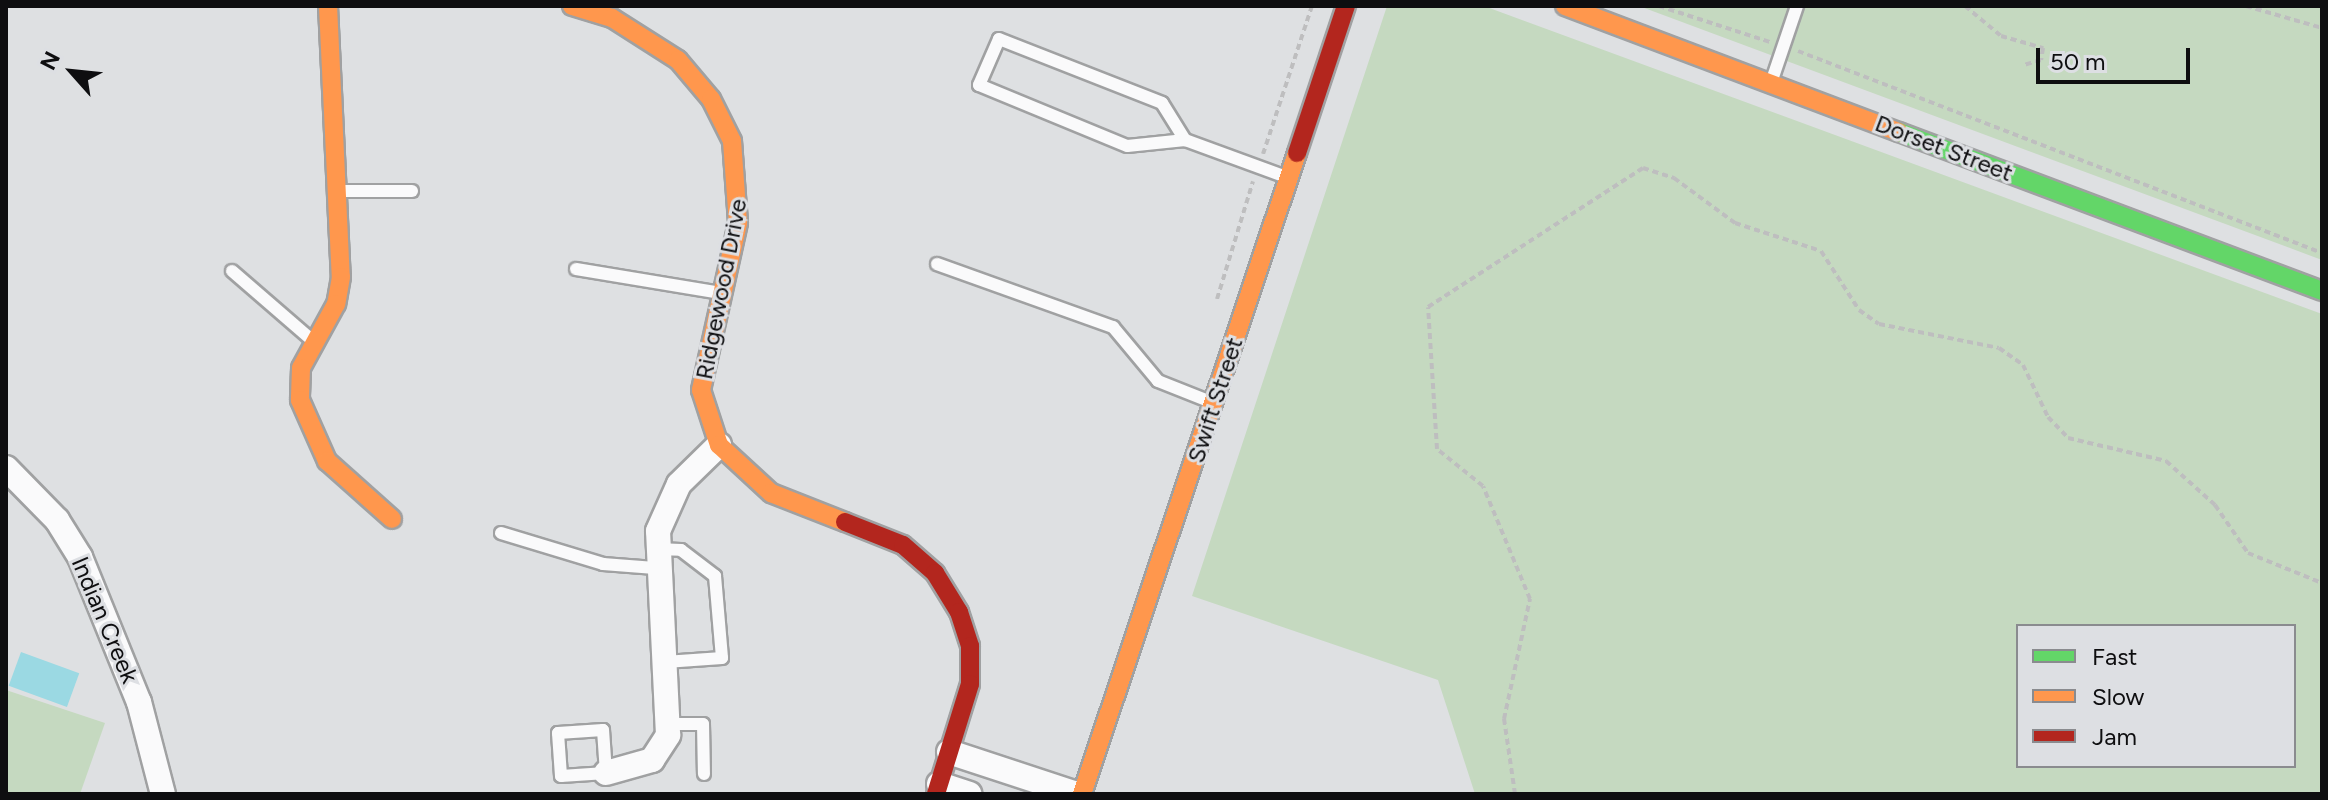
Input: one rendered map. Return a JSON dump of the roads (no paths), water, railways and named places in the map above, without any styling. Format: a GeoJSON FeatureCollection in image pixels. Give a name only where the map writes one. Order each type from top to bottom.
{"type":"FeatureCollection","features":[{"type":"Feature","properties":{"kind":"street"},"geometry":{"type":"LineString","coordinates":[[328,6],[340,290],[312,340],[298,384],[309,431],[327,461],[392,519]]}},
{"type":"Feature","properties":{"kind":"street","name":"Ridgewood Drive"},"geometry":{"type":"LineString","coordinates":[[572,6],[659,45],[696,80],[724,120],[740,202],[701,390],[719,445],[771,493],[890,539],[935,573],[959,612],[971,655],[949,752],[937,789],[969,794]]}},
{"type":"Feature","properties":{"kind":"street","name":"Swift Street"},"geometry":{"type":"LineString","coordinates":[[1079,794],[1214,404],[1346,6]]}},
{"type":"Feature","properties":{"kind":"street","name":"Dorset Street"},"geometry":{"type":"LineString","coordinates":[[1565,6],[2322,291]]}},
{"type":"Feature","properties":{"kind":"street"},"geometry":{"type":"LineString","coordinates":[[606,773],[652,760],[671,724],[656,558],[667,502],[719,445]]}},
{"type":"Feature","properties":{"kind":"street","name":"Indian Creek"},"geometry":{"type":"LineString","coordinates":[[6,468],[57,520],[80,557],[139,702],[163,794]]}},
{"type":"Feature","properties":{"kind":"street"},"geometry":{"type":"LineString","coordinates":[[949,752],[1079,794]]}},
{"type":"Feature","properties":{"kind":"lane"},"geometry":{"type":"LineString","coordinates":[[1771,83],[1797,6]]}},
{"type":"Feature","properties":{"kind":"lane"},"geometry":{"type":"LineString","coordinates":[[1185,140],[1162,103],[999,39],[979,85],[1127,146],[1185,140],[1289,178]]}},
{"type":"Feature","properties":{"kind":"lane"},"geometry":{"type":"LineString","coordinates":[[338,191],[412,191]]}},
{"type":"Feature","properties":{"kind":"lane"},"geometry":{"type":"LineString","coordinates":[[937,264],[1113,327],[1158,381],[1214,404]]}},
{"type":"Feature","properties":{"kind":"lane"},"geometry":{"type":"LineString","coordinates":[[576,269],[721,293]]}},
{"type":"Feature","properties":{"kind":"lane"},"geometry":{"type":"LineString","coordinates":[[232,271],[312,340]]}},
{"type":"Feature","properties":{"kind":"lane"},"geometry":{"type":"LineString","coordinates":[[501,533],[603,564],[656,558],[681,550],[715,576],[722,658],[665,662]]}},
{"type":"Feature","properties":{"kind":"lane"},"geometry":{"type":"LineString","coordinates":[[671,724],[703,724],[704,774]]}},
{"type":"Feature","properties":{"kind":"lane"},"geometry":{"type":"LineString","coordinates":[[603,730],[606,773],[561,776],[558,733],[603,730]]}},
{"type":"Feature","properties":{"kind":"water"},"geometry":{"type":"Polygon","coordinates":[[[21,652],[79,673],[67,707],[9,686],[21,652]]]}}]}
